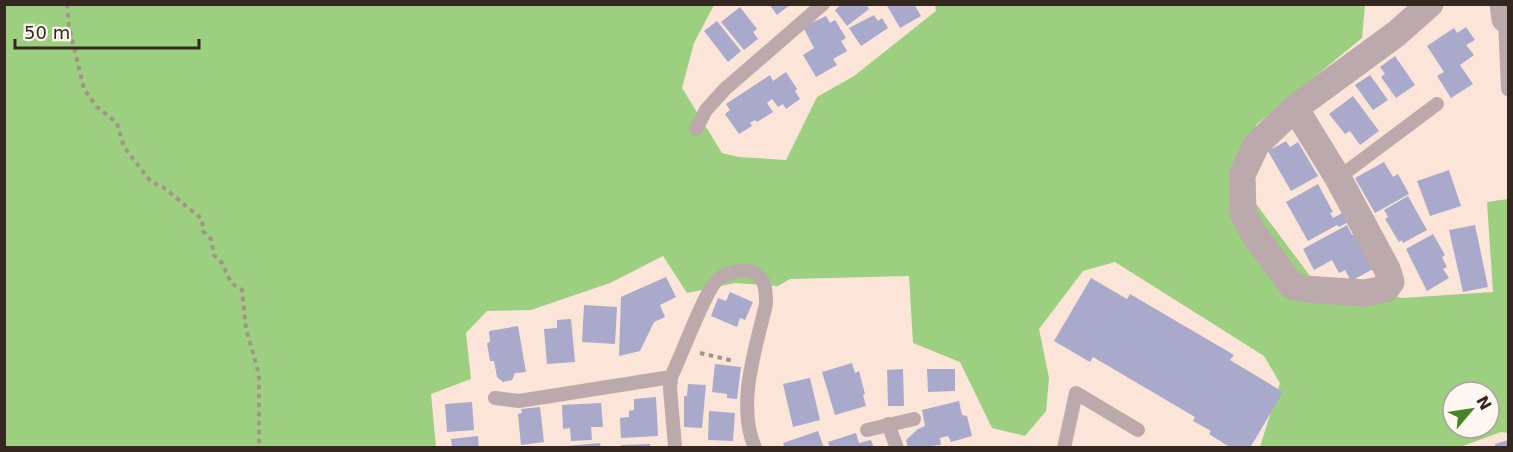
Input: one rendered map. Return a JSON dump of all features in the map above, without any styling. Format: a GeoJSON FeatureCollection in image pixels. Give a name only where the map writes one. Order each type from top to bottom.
{"type":"FeatureCollection","features":[{"type":"Feature","properties":{"kind":"street"},"geometry":{"type":"LineString","coordinates":[[1295,108],[1338,178],[1387,269],[1391,282],[1386,288],[1364,293],[1305,290],[1292,286],[1254,234],[1243,214],[1242,175],[1256,145],[1295,108],[1396,34],[1430,4]]}},
{"type":"Feature","properties":{"kind":"lane"},"geometry":{"type":"LineString","coordinates":[[696,129],[705,110],[725,89],[823,4]]}},
{"type":"Feature","properties":{"kind":"lane"},"geometry":{"type":"LineString","coordinates":[[1506,14],[1509,88]]}},
{"type":"Feature","properties":{"kind":"lane"},"geometry":{"type":"LineString","coordinates":[[1338,178],[1437,104]]}},
{"type":"Feature","properties":{"kind":"lane"},"geometry":{"type":"LineString","coordinates":[[675,446],[671,377],[716,281],[734,272],[751,271],[761,277],[766,297],[747,399],[750,437],[755,447]]}},
{"type":"Feature","properties":{"kind":"lane"},"geometry":{"type":"LineString","coordinates":[[495,398],[519,401],[671,377]]}},
{"type":"Feature","properties":{"kind":"lane"},"geometry":{"type":"LineString","coordinates":[[1064,447],[1076,393],[1138,430]]}},
{"type":"Feature","properties":{"kind":"lane"},"geometry":{"type":"LineString","coordinates":[[867,430],[914,418]]}},
{"type":"Feature","properties":{"kind":"lane"},"geometry":{"type":"LineString","coordinates":[[888,424],[897,447]]}},
{"type":"Feature","properties":{"kind":"path"},"geometry":{"type":"LineString","coordinates":[[67,4],[69,27],[84,89],[97,106],[117,123],[124,147],[151,182],[163,187],[202,219],[203,231],[211,239],[214,255],[222,263],[231,283],[242,290],[246,329],[259,374],[259,447]]}},
{"type":"Feature","properties":{"kind":"path"},"geometry":{"type":"LineString","coordinates":[[685,349],[752,364]]}},
{"type":"Feature","properties":{"kind":"green space"},"geometry":{"type":"Polygon","coordinates":[[[4,5],[714,5],[694,43],[682,88],[722,153],[739,157],[786,160],[817,97],[854,76],[936,11],[935,5],[1365,5],[1362,38],[1256,125],[1245,189],[1310,276],[1402,298],[1493,292],[1487,202],[1508,199],[1508,433],[1501,432],[1501,380],[1441,380],[1441,440],[1479,440],[1460,447],[1260,447],[1280,383],[1264,356],[1115,262],[1083,271],[1039,329],[1049,378],[1046,411],[1025,436],[992,428],[960,362],[913,343],[909,276],[790,279],[778,286],[735,283],[687,293],[663,256],[610,283],[531,310],[487,311],[466,333],[471,379],[431,394],[436,447],[5,447],[4,5]]]}},
{"type":"Feature","properties":{"kind":"building"},"geometry":{"type":"Polygon","coordinates":[[[769,4],[791,4],[777,15],[769,4]]]}},
{"type":"Feature","properties":{"kind":"building"},"geometry":{"type":"Polygon","coordinates":[[[842,4],[866,4],[869,9],[847,26],[835,10],[842,4]]]}},
{"type":"Feature","properties":{"kind":"building"},"geometry":{"type":"Polygon","coordinates":[[[886,4],[914,4],[921,16],[900,28],[886,4]]]}},
{"type":"Feature","properties":{"kind":"building"},"geometry":{"type":"Polygon","coordinates":[[[740,7],[757,29],[753,32],[758,39],[744,50],[721,22],[740,7]]]}},
{"type":"Feature","properties":{"kind":"building"},"geometry":{"type":"Polygon","coordinates":[[[874,15],[878,21],[882,18],[888,28],[861,46],[849,28],[874,15]]]}},
{"type":"Feature","properties":{"kind":"building"},"geometry":{"type":"Polygon","coordinates":[[[826,16],[830,23],[835,20],[846,38],[841,41],[847,51],[833,59],[837,65],[816,77],[803,55],[814,48],[803,27],[826,16]]]}},
{"type":"Feature","properties":{"kind":"building"},"geometry":{"type":"Polygon","coordinates":[[[717,21],[741,51],[728,62],[704,31],[717,21]]]}},
{"type":"Feature","properties":{"kind":"building"},"geometry":{"type":"Polygon","coordinates":[[[1466,27],[1475,40],[1466,45],[1474,55],[1460,65],[1473,84],[1451,98],[1437,76],[1444,72],[1427,46],[1454,28],[1457,33],[1466,27]]]}},
{"type":"Feature","properties":{"kind":"building"},"geometry":{"type":"Polygon","coordinates":[[[1395,56],[1415,85],[1396,98],[1381,77],[1385,74],[1380,67],[1395,56]]]}},
{"type":"Feature","properties":{"kind":"building"},"geometry":{"type":"Polygon","coordinates":[[[786,72],[797,89],[795,91],[800,99],[786,109],[783,104],[778,107],[772,99],[767,103],[773,112],[757,122],[755,120],[750,123],[752,126],[739,134],[725,114],[730,110],[726,104],[770,75],[773,81],[786,72]]]}},
{"type":"Feature","properties":{"kind":"building"},"geometry":{"type":"Polygon","coordinates":[[[1370,75],[1388,100],[1373,110],[1355,85],[1370,75]]]}},
{"type":"Feature","properties":{"kind":"building"},"geometry":{"type":"Polygon","coordinates":[[[1353,96],[1379,131],[1360,145],[1350,131],[1345,134],[1329,114],[1353,96]]]}},
{"type":"Feature","properties":{"kind":"building"},"geometry":{"type":"Polygon","coordinates":[[[1286,141],[1290,147],[1298,142],[1318,176],[1291,191],[1268,151],[1286,141]]]}},
{"type":"Feature","properties":{"kind":"building"},"geometry":{"type":"Polygon","coordinates":[[[1384,162],[1393,177],[1398,174],[1409,194],[1375,213],[1355,178],[1384,162]]]}},
{"type":"Feature","properties":{"kind":"building"},"geometry":{"type":"Polygon","coordinates":[[[1449,170],[1461,206],[1430,216],[1417,181],[1449,170]]]}},
{"type":"Feature","properties":{"kind":"building"},"geometry":{"type":"Polygon","coordinates":[[[1318,184],[1333,212],[1330,213],[1333,218],[1344,212],[1350,221],[1339,227],[1337,225],[1308,241],[1286,202],[1318,184]]]}},
{"type":"Feature","properties":{"kind":"building"},"geometry":{"type":"Polygon","coordinates":[[[1408,196],[1427,230],[1403,243],[1402,240],[1399,242],[1385,219],[1388,217],[1384,210],[1408,196]]]}},
{"type":"Feature","properties":{"kind":"building"},"geometry":{"type":"Polygon","coordinates":[[[1347,225],[1352,235],[1355,233],[1375,268],[1351,281],[1345,270],[1339,273],[1332,260],[1314,270],[1303,249],[1347,225]]]}},
{"type":"Feature","properties":{"kind":"building"},"geometry":{"type":"Polygon","coordinates":[[[1475,225],[1488,287],[1463,292],[1449,230],[1475,225]]]}},
{"type":"Feature","properties":{"kind":"building"},"geometry":{"type":"Polygon","coordinates":[[[1433,234],[1445,255],[1442,257],[1447,267],[1443,269],[1449,278],[1427,291],[1406,249],[1433,234]]]}},
{"type":"Feature","properties":{"kind":"building"},"geometry":{"type":"Polygon","coordinates":[[[666,277],[676,297],[660,305],[665,317],[654,322],[640,351],[619,356],[621,297],[666,277]]]}},
{"type":"Feature","properties":{"kind":"building"},"geometry":{"type":"Polygon","coordinates":[[[1091,278],[1127,299],[1130,294],[1234,355],[1230,360],[1283,392],[1250,448],[1231,448],[1209,434],[1211,431],[1193,421],[1195,417],[1093,357],[1090,362],[1054,341],[1091,278]]]}},
{"type":"Feature","properties":{"kind":"building"},"geometry":{"type":"Polygon","coordinates":[[[730,292],[753,302],[745,320],[740,318],[737,327],[711,316],[718,298],[726,301],[730,292]]]}},
{"type":"Feature","properties":{"kind":"building"},"geometry":{"type":"Polygon","coordinates":[[[584,305],[617,307],[615,344],[582,342],[584,305]]]}},
{"type":"Feature","properties":{"kind":"building"},"geometry":{"type":"Polygon","coordinates":[[[571,319],[575,362],[547,364],[544,329],[557,328],[557,320],[571,319]]]}},
{"type":"Feature","properties":{"kind":"building"},"geometry":{"type":"Polygon","coordinates":[[[518,326],[526,372],[515,373],[512,380],[503,382],[497,377],[494,361],[490,361],[487,343],[490,342],[489,331],[518,326]]]}},
{"type":"Feature","properties":{"kind":"building"},"geometry":{"type":"Polygon","coordinates":[[[852,363],[855,373],[859,371],[866,406],[835,415],[822,372],[852,363]]]}},
{"type":"Feature","properties":{"kind":"building"},"geometry":{"type":"Polygon","coordinates":[[[715,364],[741,367],[737,399],[727,398],[727,394],[712,392],[715,364]]]}},
{"type":"Feature","properties":{"kind":"building"},"geometry":{"type":"Polygon","coordinates":[[[903,369],[904,406],[888,406],[887,370],[903,369]]]}},
{"type":"Feature","properties":{"kind":"building"},"geometry":{"type":"Polygon","coordinates":[[[927,369],[955,369],[955,391],[928,392],[927,369]]]}},
{"type":"Feature","properties":{"kind":"building"},"geometry":{"type":"Polygon","coordinates":[[[810,378],[820,420],[793,427],[783,384],[810,378]]]}},
{"type":"Feature","properties":{"kind":"building"},"geometry":{"type":"Polygon","coordinates":[[[688,384],[706,385],[702,428],[684,427],[684,396],[687,396],[688,384]]]}},
{"type":"Feature","properties":{"kind":"building"},"geometry":{"type":"Polygon","coordinates":[[[656,397],[658,436],[621,438],[620,418],[629,417],[629,411],[634,410],[634,399],[656,397]]]}},
{"type":"Feature","properties":{"kind":"building"},"geometry":{"type":"Polygon","coordinates":[[[959,401],[962,415],[967,416],[972,436],[951,442],[948,436],[940,438],[941,445],[908,448],[906,440],[925,426],[922,410],[959,401]]]}},
{"type":"Feature","properties":{"kind":"building"},"geometry":{"type":"Polygon","coordinates":[[[472,402],[474,430],[447,432],[445,404],[472,402]]]}},
{"type":"Feature","properties":{"kind":"building"},"geometry":{"type":"Polygon","coordinates":[[[601,403],[603,427],[591,427],[592,440],[571,441],[570,428],[563,429],[562,405],[601,403]]]}},
{"type":"Feature","properties":{"kind":"building"},"geometry":{"type":"Polygon","coordinates":[[[540,407],[544,442],[521,445],[518,414],[522,413],[521,409],[540,407]]]}},
{"type":"Feature","properties":{"kind":"building"},"geometry":{"type":"Polygon","coordinates":[[[709,411],[735,413],[733,441],[708,440],[709,411]]]}},
{"type":"Feature","properties":{"kind":"building"},"geometry":{"type":"Polygon","coordinates":[[[818,431],[824,448],[785,448],[783,443],[818,431]]]}},
{"type":"Feature","properties":{"kind":"building"},"geometry":{"type":"Polygon","coordinates":[[[856,433],[859,443],[871,440],[874,448],[830,448],[828,442],[856,433]]]}},
{"type":"Feature","properties":{"kind":"building"},"geometry":{"type":"Polygon","coordinates":[[[478,436],[479,448],[452,448],[451,439],[478,436]]]}},
{"type":"Feature","properties":{"kind":"building"},"geometry":{"type":"Polygon","coordinates":[[[1508,440],[1508,448],[1495,448],[1495,444],[1508,440]]]}},
{"type":"Feature","properties":{"kind":"building"},"geometry":{"type":"Polygon","coordinates":[[[600,443],[601,448],[567,448],[567,446],[600,443]]]}},
{"type":"Feature","properties":{"kind":"building"},"geometry":{"type":"Polygon","coordinates":[[[650,444],[650,448],[622,448],[621,445],[650,444]]]}}]}
